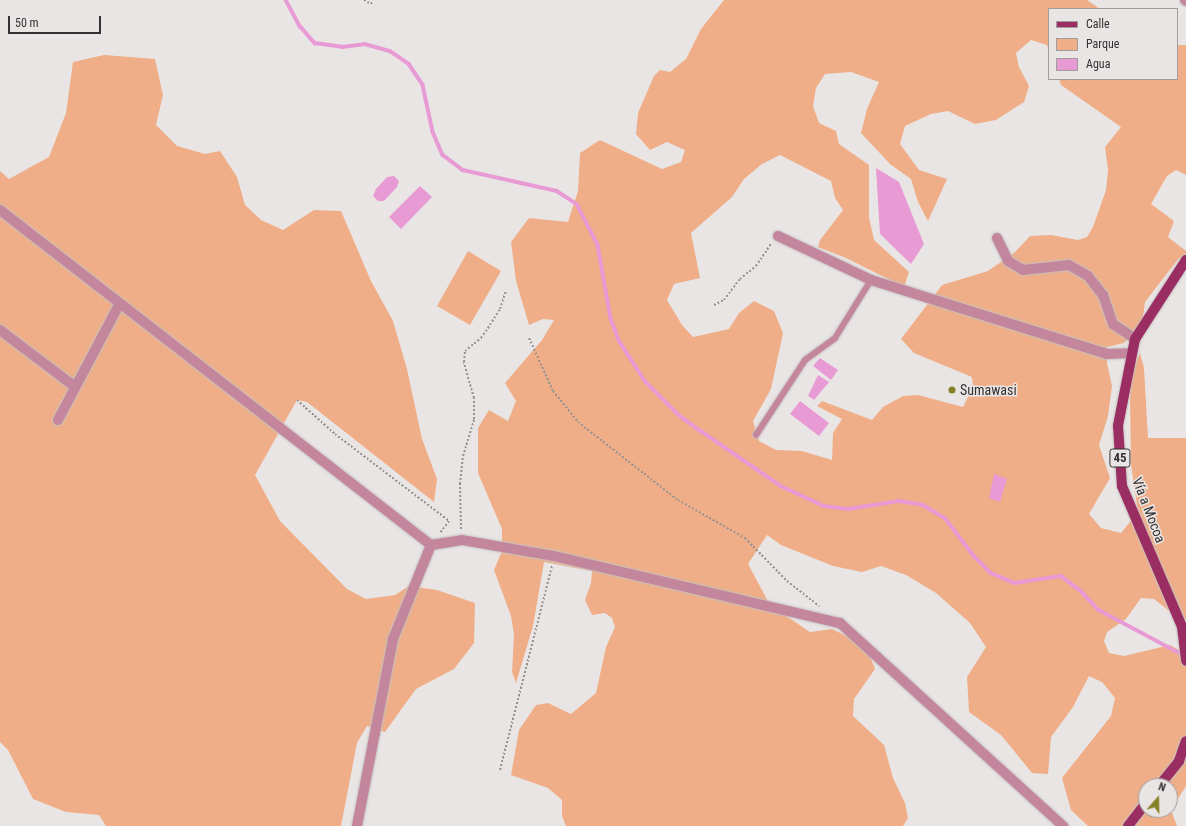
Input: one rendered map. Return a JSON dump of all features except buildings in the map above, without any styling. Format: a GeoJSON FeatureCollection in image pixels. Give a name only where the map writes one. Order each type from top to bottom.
{"type":"FeatureCollection","features":[{"type":"Feature","properties":{"kind":"main road","name":"Vía a Mocoa"},"geometry":{"type":"LineString","coordinates":[[1186,260],[1135,339],[1118,426],[1122,486],[1184,627],[1186,661]]}},
{"type":"Feature","properties":{"kind":"main road"},"geometry":{"type":"LineString","coordinates":[[1165,778],[1179,761],[1186,741]]}},
{"type":"Feature","properties":{"kind":"main road"},"geometry":{"type":"LineString","coordinates":[[1128,826],[1138,813]]}},
{"type":"Feature","properties":{"kind":"street"},"geometry":{"type":"LineString","coordinates":[[0,210],[431,545],[462,540],[554,556],[840,623],[1063,826]]}},
{"type":"Feature","properties":{"kind":"street"},"geometry":{"type":"LineString","coordinates":[[778,236],[871,280],[1107,354],[1132,353]]}},
{"type":"Feature","properties":{"kind":"street"},"geometry":{"type":"LineString","coordinates":[[997,238],[1008,261],[1023,270],[1069,265],[1088,276],[1103,295],[1113,324],[1135,339]]}},
{"type":"Feature","properties":{"kind":"street"},"geometry":{"type":"LineString","coordinates":[[58,420],[120,303]]}},
{"type":"Feature","properties":{"kind":"street"},"geometry":{"type":"LineString","coordinates":[[0,330],[75,387]]}},
{"type":"Feature","properties":{"kind":"street"},"geometry":{"type":"LineString","coordinates":[[357,826],[392,639],[431,545]]}},
{"type":"Feature","properties":{"kind":"lane"},"geometry":{"type":"LineString","coordinates":[[756,435],[805,360],[835,338],[871,280]]}},
{"type":"Feature","properties":{"kind":"path"},"geometry":{"type":"LineString","coordinates":[[364,0],[371,4],[373,0]]}},
{"type":"Feature","properties":{"kind":"path"},"geometry":{"type":"LineString","coordinates":[[714,305],[724,300],[740,279],[756,266],[778,236]]}},
{"type":"Feature","properties":{"kind":"path"},"geometry":{"type":"LineString","coordinates":[[462,540],[460,484],[474,412],[474,398],[464,362],[465,351],[481,338],[490,325],[506,290]]}},
{"type":"Feature","properties":{"kind":"path"},"geometry":{"type":"LineString","coordinates":[[529,338],[553,391],[578,422],[678,500],[745,538],[787,581],[823,609]]}},
{"type":"Feature","properties":{"kind":"path"},"geometry":{"type":"LineString","coordinates":[[297,400],[335,434],[449,521],[431,545]]}},
{"type":"Feature","properties":{"kind":"path"},"geometry":{"type":"LineString","coordinates":[[500,770],[554,556]]}},
{"type":"Feature","properties":{"kind":"green space"},"geometry":{"type":"Polygon","coordinates":[[[724,0],[1087,0],[1099,8],[1048,8],[1048,48],[1047,45],[1031,40],[1016,53],[1019,67],[1029,86],[1024,102],[996,120],[975,124],[948,111],[931,114],[905,126],[900,144],[919,170],[947,179],[928,221],[918,202],[911,179],[890,164],[861,133],[867,109],[879,82],[851,72],[825,74],[816,88],[813,106],[819,123],[836,131],[839,144],[869,165],[869,218],[874,240],[909,272],[904,287],[846,258],[818,247],[820,240],[843,210],[835,198],[831,181],[780,155],[762,164],[744,179],[732,197],[691,233],[700,278],[674,284],[667,300],[682,325],[693,337],[729,329],[739,313],[754,301],[774,311],[783,333],[771,389],[753,421],[759,441],[776,450],[802,451],[832,460],[833,433],[842,419],[817,406],[822,401],[872,420],[883,407],[903,396],[918,395],[963,407],[973,387],[972,377],[914,353],[901,339],[942,285],[988,271],[1015,252],[1030,236],[1051,235],[1078,240],[1087,237],[1093,227],[1106,190],[1108,170],[1105,147],[1121,127],[1061,85],[1059,80],[1178,80],[1178,45],[1186,45],[1186,175],[1176,170],[1167,176],[1151,204],[1174,221],[1168,237],[1186,251],[1186,263],[1179,258],[1145,302],[1142,325],[1124,343],[1107,347],[1107,363],[1112,386],[1108,416],[1099,445],[1110,478],[1089,514],[1101,528],[1121,533],[1138,512],[1131,464],[1130,398],[1132,371],[1140,353],[1144,368],[1148,438],[1186,438],[1186,620],[1168,610],[1154,599],[1141,598],[1126,619],[1107,632],[1104,641],[1109,653],[1124,656],[1170,645],[1186,654],[1186,786],[1178,799],[1178,778],[1138,778],[1138,818],[1174,818],[1177,826],[1088,826],[1071,810],[1062,778],[1111,716],[1115,698],[1102,682],[1089,676],[1073,707],[1051,737],[1048,774],[1032,773],[1001,735],[969,712],[967,677],[986,647],[970,623],[936,593],[906,575],[881,566],[862,572],[833,566],[781,545],[767,535],[748,564],[770,605],[810,632],[832,629],[857,641],[870,656],[875,669],[854,699],[853,716],[884,745],[893,778],[905,803],[908,818],[903,826],[566,826],[562,816],[562,800],[548,788],[511,775],[519,730],[536,705],[548,703],[571,714],[596,693],[606,647],[615,627],[612,618],[605,613],[592,615],[585,600],[591,583],[592,571],[544,562],[533,626],[516,683],[512,672],[514,635],[511,616],[494,570],[502,551],[502,529],[478,473],[478,428],[489,410],[508,421],[516,401],[505,383],[542,340],[554,320],[543,319],[529,325],[516,281],[511,242],[529,218],[568,222],[578,191],[580,153],[600,140],[662,169],[681,162],[685,150],[667,142],[650,150],[636,134],[638,113],[654,76],[660,70],[670,72],[686,59],[701,29],[724,0]]]}},
{"type":"Feature","properties":{"kind":"green space"},"geometry":{"type":"Polygon","coordinates":[[[104,55],[155,59],[163,95],[156,125],[177,146],[205,154],[220,151],[237,177],[245,205],[261,220],[283,230],[314,210],[341,211],[371,281],[393,321],[407,369],[422,439],[437,479],[434,502],[307,402],[297,400],[255,475],[280,521],[347,589],[366,599],[395,595],[409,586],[437,590],[475,603],[474,643],[454,669],[416,689],[385,732],[367,726],[357,743],[341,826],[106,826],[99,815],[66,812],[33,799],[8,750],[0,742],[0,171],[9,179],[49,157],[66,113],[73,62],[104,55]]]}},
{"type":"Feature","properties":{"kind":"green space"},"geometry":{"type":"Polygon","coordinates":[[[468,251],[501,271],[470,325],[437,306],[468,251]]]}},
{"type":"Feature","properties":{"kind":"water"},"geometry":{"type":"Polygon","coordinates":[[[876,168],[899,182],[924,244],[911,264],[880,234],[876,168]]]}},
{"type":"Feature","properties":{"kind":"water"},"geometry":{"type":"Polygon","coordinates":[[[394,176],[399,181],[397,187],[384,201],[378,201],[373,196],[376,189],[387,177],[394,176]]]}},
{"type":"Feature","properties":{"kind":"water"},"geometry":{"type":"Polygon","coordinates":[[[420,186],[432,197],[401,229],[389,217],[420,186]]]}},
{"type":"Feature","properties":{"kind":"water"},"geometry":{"type":"Polygon","coordinates":[[[820,358],[838,370],[831,380],[813,366],[820,358]]]}},
{"type":"Feature","properties":{"kind":"water"},"geometry":{"type":"Polygon","coordinates":[[[818,375],[829,382],[814,400],[808,396],[818,375]]]}},
{"type":"Feature","properties":{"kind":"water"},"geometry":{"type":"Polygon","coordinates":[[[800,401],[829,423],[819,436],[790,414],[800,401]]]}},
{"type":"Feature","properties":{"kind":"water"},"geometry":{"type":"Polygon","coordinates":[[[994,474],[1007,479],[1000,502],[989,498],[994,474]]]}},
{"type":"Feature","properties":{"kind":"waterway"},"geometry":{"type":"LineString","coordinates":[[286,0],[300,26],[315,43],[342,47],[365,44],[390,51],[409,64],[423,85],[433,132],[443,155],[463,170],[557,191],[577,204],[598,245],[611,319],[620,342],[645,381],[680,416],[781,486],[824,506],[848,509],[899,501],[923,505],[946,519],[974,556],[991,573],[1014,583],[1061,576],[1082,592],[1099,610],[1183,655]]}},
{"type":"Feature","properties":{"kind":"place","name":"Sumawasi"},"geometry":{"type":"Point","coordinates":[952,390]}}]}
